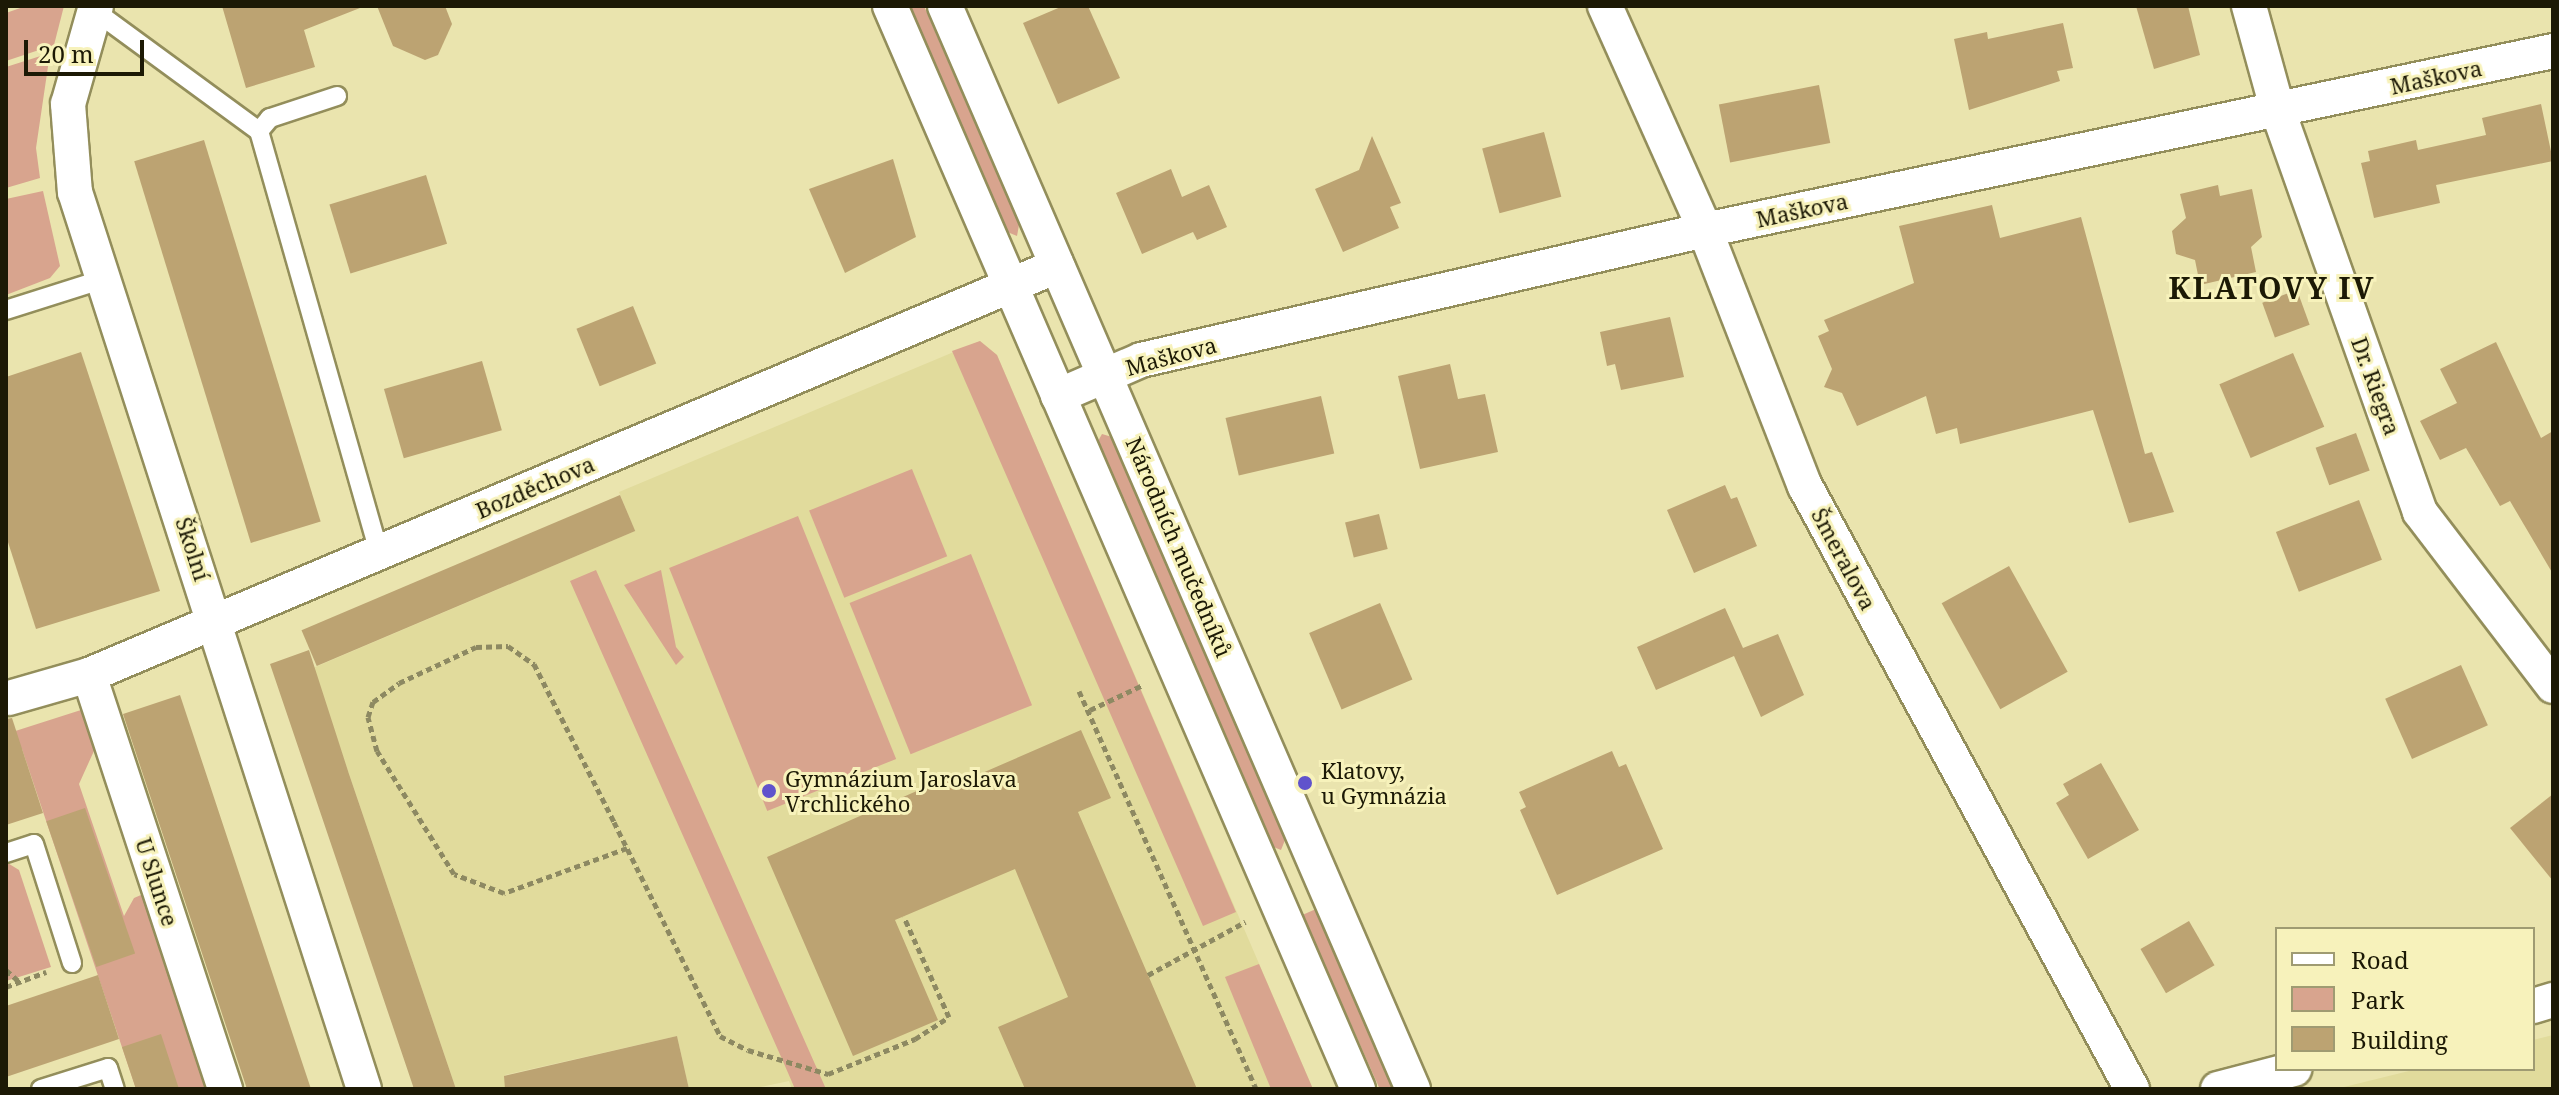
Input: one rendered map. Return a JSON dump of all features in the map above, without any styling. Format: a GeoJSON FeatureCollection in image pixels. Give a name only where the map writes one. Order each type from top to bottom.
{"type":"FeatureCollection","features":[{"type":"Feature","properties":{"kind":"street"},"geometry":{"type":"LineString","coordinates":[[890,6],[1358,1089]]}},
{"type":"Feature","properties":{"kind":"street","name":"Národních mučedníků"},"geometry":{"type":"LineString","coordinates":[[945,6],[1413,1089]]}},
{"type":"Feature","properties":{"kind":"street","name":"Šmeralova"},"geometry":{"type":"LineString","coordinates":[[1605,6],[1705,230],[1805,486],[2132,1089]]}},
{"type":"Feature","properties":{"kind":"street","name":"Dr. Riegra"},"geometry":{"type":"LineString","coordinates":[[2249,6],[2278,111],[2420,512],[2553,686]]}},
{"type":"Feature","properties":{"kind":"street","name":"Školní"},"geometry":{"type":"LineString","coordinates":[[95,9],[68,104],[67,147],[104,279],[364,1089]]}},
{"type":"Feature","properties":{"kind":"street","name":"Maškova"},"geometry":{"type":"LineString","coordinates":[[1058,396],[1141,360],[1705,230],[2553,51]]}},
{"type":"Feature","properties":{"kind":"street","name":"Bozděchova"},"geometry":{"type":"LineString","coordinates":[[8,698],[89,675],[1057,266]]}},
{"type":"Feature","properties":{"kind":"street","name":"U Slunce"},"geometry":{"type":"LineString","coordinates":[[89,675],[225,1089]]}},
{"type":"Feature","properties":{"kind":"street"},"geometry":{"type":"LineString","coordinates":[[1268,880],[1314,860]]}},
{"type":"Feature","properties":{"kind":"street"},"geometry":{"type":"LineString","coordinates":[[2218,1089],[2286,1071]]}},
{"type":"Feature","properties":{"kind":"lane"},"geometry":{"type":"LineString","coordinates":[[95,9],[259,131],[379,552]]}},
{"type":"Feature","properties":{"kind":"lane"},"geometry":{"type":"LineString","coordinates":[[259,131],[270,118],[337,96]]}},
{"type":"Feature","properties":{"kind":"lane"},"geometry":{"type":"LineString","coordinates":[[6,310],[104,279]]}},
{"type":"Feature","properties":{"kind":"lane"},"geometry":{"type":"LineString","coordinates":[[6,853],[34,844],[72,963]]}},
{"type":"Feature","properties":{"kind":"lane"},"geometry":{"type":"LineString","coordinates":[[41,1089],[108,1068],[115,1089]]}},
{"type":"Feature","properties":{"kind":"path"},"geometry":{"type":"LineString","coordinates":[[627,848],[504,893],[454,874],[377,751],[368,717],[373,702],[476,647],[508,646],[534,664],[627,848],[720,1036],[820,1074],[915,1039],[949,1017],[904,917]]}},
{"type":"Feature","properties":{"kind":"path"},"geometry":{"type":"LineString","coordinates":[[1142,669],[1154,697]]}},
{"type":"Feature","properties":{"kind":"path"},"geometry":{"type":"LineString","coordinates":[[1090,710],[1148,683]]}},
{"type":"Feature","properties":{"kind":"path"},"geometry":{"type":"LineString","coordinates":[[1079,691],[1256,1089]]}},
{"type":"Feature","properties":{"kind":"path"},"geometry":{"type":"LineString","coordinates":[[1244,906],[1256,934]]}},
{"type":"Feature","properties":{"kind":"path"},"geometry":{"type":"LineString","coordinates":[[1148,975],[1193,947],[1250,919]]}},
{"type":"Feature","properties":{"kind":"path"},"geometry":{"type":"LineString","coordinates":[[6,987],[72,963]]}},
{"type":"Feature","properties":{"kind":"path"},"geometry":{"type":"LineString","coordinates":[[6,970],[20,982]]}},
{"type":"Feature","properties":{"kind":"shaded area","name":"Gymnázium Jaroslava Vrchlického"},"geometry":{"type":"Polygon","coordinates":[[[980,341],[997,355],[1313,1089],[792,1089],[789,1081],[751,1089],[689,1089],[677,1036],[505,1075],[508,1089],[456,1089],[313,668],[635,531],[619,492],[980,341]]]}},
{"type":"Feature","properties":{"kind":"shaded area"},"geometry":{"type":"Polygon","coordinates":[[[2553,1035],[2553,1089],[2336,1089],[2409,1071],[2535,1071],[2535,1040],[2553,1035]]]}},
{"type":"Feature","properties":{"kind":"green space"},"geometry":{"type":"Polygon","coordinates":[[[26,6],[64,6],[54,45],[6,61],[6,13],[26,6]]]}},
{"type":"Feature","properties":{"kind":"green space"},"geometry":{"type":"Polygon","coordinates":[[[908,6],[924,6],[1019,225],[1017,236],[1005,231],[908,6]]]}},
{"type":"Feature","properties":{"kind":"green space"},"geometry":{"type":"Polygon","coordinates":[[[50,53],[36,148],[40,178],[6,188],[6,67],[50,53]]]}},
{"type":"Feature","properties":{"kind":"green space"},"geometry":{"type":"Polygon","coordinates":[[[43,191],[60,266],[50,278],[6,295],[6,199],[43,191]]]}},
{"type":"Feature","properties":{"kind":"green space"},"geometry":{"type":"Polygon","coordinates":[[[980,341],[997,355],[1236,912],[1203,926],[952,351],[980,341]]]}},
{"type":"Feature","properties":{"kind":"green space"},"geometry":{"type":"Polygon","coordinates":[[[1102,434],[1112,437],[1285,840],[1281,850],[1271,846],[1097,443],[1102,434]]]}},
{"type":"Feature","properties":{"kind":"green space"},"geometry":{"type":"Polygon","coordinates":[[[912,469],[947,556],[844,598],[809,511],[912,469]]]}},
{"type":"Feature","properties":{"kind":"green space"},"geometry":{"type":"Polygon","coordinates":[[[798,516],[896,759],[767,811],[669,568],[798,516]]]}},
{"type":"Feature","properties":{"kind":"green space"},"geometry":{"type":"Polygon","coordinates":[[[971,554],[1032,705],[911,754],[850,603],[971,554]]]}},
{"type":"Feature","properties":{"kind":"green space"},"geometry":{"type":"Polygon","coordinates":[[[596,570],[826,1089],[795,1089],[570,581],[596,570]]]}},
{"type":"Feature","properties":{"kind":"green space"},"geometry":{"type":"Polygon","coordinates":[[[661,570],[676,647],[684,657],[676,665],[624,585],[661,570]]]}},
{"type":"Feature","properties":{"kind":"green space"},"geometry":{"type":"Polygon","coordinates":[[[81,710],[98,742],[79,784],[124,916],[134,898],[148,892],[210,1080],[206,1089],[136,1089],[22,749],[6,734],[81,710]]]}},
{"type":"Feature","properties":{"kind":"green space"},"geometry":{"type":"Polygon","coordinates":[[[6,862],[19,870],[51,967],[6,981],[6,862]]]}},
{"type":"Feature","properties":{"kind":"green space"},"geometry":{"type":"Polygon","coordinates":[[[1316,909],[1396,1089],[1380,1089],[1302,915],[1316,909]]]}},
{"type":"Feature","properties":{"kind":"green space"},"geometry":{"type":"Polygon","coordinates":[[[1259,964],[1313,1089],[1271,1089],[1225,977],[1259,964]]]}},
{"type":"Feature","properties":{"kind":"building"},"geometry":{"type":"Polygon","coordinates":[[[222,6],[360,8],[304,30],[315,67],[246,88],[222,6]]]}},
{"type":"Feature","properties":{"kind":"building"},"geometry":{"type":"Polygon","coordinates":[[[377,6],[445,6],[452,24],[438,55],[425,60],[393,46],[377,6]]]}},
{"type":"Feature","properties":{"kind":"building"},"geometry":{"type":"Polygon","coordinates":[[[1063,6],[1088,6],[1120,78],[1058,104],[1023,23],[1063,6]]]}},
{"type":"Feature","properties":{"kind":"building"},"geometry":{"type":"Polygon","coordinates":[[[2136,6],[2188,6],[2200,55],[2154,69],[2136,6]]]}},
{"type":"Feature","properties":{"kind":"building"},"geometry":{"type":"Polygon","coordinates":[[[2063,23],[2073,68],[2057,71],[2060,81],[1969,110],[1954,39],[1987,32],[1988,39],[2063,23]]]}},
{"type":"Feature","properties":{"kind":"building"},"geometry":{"type":"Polygon","coordinates":[[[1819,85],[1830,143],[1730,162],[1719,104],[1819,85]]]}},
{"type":"Feature","properties":{"kind":"building"},"geometry":{"type":"Polygon","coordinates":[[[2541,104],[2553,161],[2436,185],[2440,203],[2374,218],[2361,163],[2370,161],[2368,151],[2416,140],[2418,150],[2486,135],[2482,118],[2541,104]]]}},
{"type":"Feature","properties":{"kind":"building"},"geometry":{"type":"Polygon","coordinates":[[[1544,132],[1561,197],[1500,213],[1482,149],[1544,132]]]}},
{"type":"Feature","properties":{"kind":"building"},"geometry":{"type":"Polygon","coordinates":[[[1372,136],[1401,203],[1390,207],[1399,228],[1343,252],[1315,189],[1359,170],[1372,136]]]}},
{"type":"Feature","properties":{"kind":"building"},"geometry":{"type":"Polygon","coordinates":[[[204,140],[321,522],[251,543],[134,161],[204,140]]]}},
{"type":"Feature","properties":{"kind":"building"},"geometry":{"type":"Polygon","coordinates":[[[893,159],[916,237],[845,273],[809,189],[893,159]]]}},
{"type":"Feature","properties":{"kind":"building"},"geometry":{"type":"Polygon","coordinates":[[[1171,169],[1182,197],[1209,185],[1227,227],[1197,240],[1193,232],[1142,254],[1116,193],[1171,169]]]}},
{"type":"Feature","properties":{"kind":"building"},"geometry":{"type":"Polygon","coordinates":[[[426,175],[447,244],[350,273],[329,205],[426,175]]]}},
{"type":"Feature","properties":{"kind":"building"},"geometry":{"type":"Polygon","coordinates":[[[2218,185],[2220,196],[2252,189],[2262,237],[2251,247],[2256,272],[2200,285],[2195,260],[2176,254],[2172,231],[2186,218],[2180,194],[2218,185]]]}},
{"type":"Feature","properties":{"kind":"building"},"geometry":{"type":"Polygon","coordinates":[[[1992,205],[2000,238],[2081,217],[2145,454],[2152,452],[2174,512],[2129,523],[2093,410],[1960,444],[1957,428],[1936,434],[1926,396],[1857,426],[1842,393],[1824,387],[1832,369],[1818,336],[1829,331],[1824,320],[1914,283],[1899,226],[1992,205]]]}},
{"type":"Feature","properties":{"kind":"building"},"geometry":{"type":"Polygon","coordinates":[[[2297,290],[2310,325],[2275,337],[2262,303],[2297,290]]]}},
{"type":"Feature","properties":{"kind":"building"},"geometry":{"type":"Polygon","coordinates":[[[633,306],[656,363],[600,386],[576,329],[633,306]]]}},
{"type":"Feature","properties":{"kind":"building"},"geometry":{"type":"Polygon","coordinates":[[[1670,317],[1684,377],[1621,390],[1615,364],[1607,366],[1600,332],[1670,317]]]}},
{"type":"Feature","properties":{"kind":"building"},"geometry":{"type":"Polygon","coordinates":[[[2496,342],[2541,438],[2553,431],[2553,574],[2510,501],[2500,506],[2466,448],[2440,460],[2420,421],[2457,403],[2440,369],[2496,342]]]}},
{"type":"Feature","properties":{"kind":"building"},"geometry":{"type":"Polygon","coordinates":[[[81,352],[160,591],[36,629],[6,536],[6,377],[81,352]]]}},
{"type":"Feature","properties":{"kind":"building"},"geometry":{"type":"Polygon","coordinates":[[[2293,353],[2324,427],[2251,458],[2219,384],[2293,353]]]}},
{"type":"Feature","properties":{"kind":"building"},"geometry":{"type":"Polygon","coordinates":[[[482,361],[502,430],[404,458],[384,389],[482,361]]]}},
{"type":"Feature","properties":{"kind":"building"},"geometry":{"type":"Polygon","coordinates":[[[1450,364],[1458,399],[1485,394],[1498,452],[1420,469],[1398,376],[1450,364]]]}},
{"type":"Feature","properties":{"kind":"building"},"geometry":{"type":"Polygon","coordinates":[[[1321,396],[1334,453],[1239,476],[1226,418],[1321,396]]]}},
{"type":"Feature","properties":{"kind":"building"},"geometry":{"type":"Polygon","coordinates":[[[2356,433],[2370,471],[2329,485],[2316,448],[2356,433]]]}},
{"type":"Feature","properties":{"kind":"building"},"geometry":{"type":"Polygon","coordinates":[[[1725,485],[1731,499],[1737,497],[1757,546],[1694,573],[1667,510],[1725,485]]]}},
{"type":"Feature","properties":{"kind":"building"},"geometry":{"type":"Polygon","coordinates":[[[620,495],[635,531],[317,666],[302,630],[620,495]]]}},
{"type":"Feature","properties":{"kind":"building"},"geometry":{"type":"Polygon","coordinates":[[[2359,500],[2382,560],[2299,592],[2276,532],[2359,500]]]}},
{"type":"Feature","properties":{"kind":"building"},"geometry":{"type":"Polygon","coordinates":[[[1379,514],[1388,549],[1354,557],[1345,522],[1379,514]]]}},
{"type":"Feature","properties":{"kind":"building"},"geometry":{"type":"Polygon","coordinates":[[[2009,566],[2068,672],[2000,709],[1942,603],[2009,566]]]}},
{"type":"Feature","properties":{"kind":"building"},"geometry":{"type":"Polygon","coordinates":[[[1380,603],[1412,679],[1342,709],[1309,633],[1380,603]]]}},
{"type":"Feature","properties":{"kind":"building"},"geometry":{"type":"Polygon","coordinates":[[[1725,608],[1743,648],[1778,634],[1804,695],[1761,717],[1734,656],[1656,690],[1637,647],[1725,608]]]}},
{"type":"Feature","properties":{"kind":"building"},"geometry":{"type":"Polygon","coordinates":[[[309,650],[456,1089],[414,1089],[270,664],[309,650]]]}},
{"type":"Feature","properties":{"kind":"building"},"geometry":{"type":"Polygon","coordinates":[[[2461,665],[2488,725],[2412,759],[2385,699],[2461,665]]]}},
{"type":"Feature","properties":{"kind":"building"},"geometry":{"type":"Polygon","coordinates":[[[180,695],[311,1089],[247,1089],[226,1026],[123,714],[180,695]]]}},
{"type":"Feature","properties":{"kind":"building"},"geometry":{"type":"Polygon","coordinates":[[[12,718],[43,813],[6,825],[6,719],[12,718]]]}},
{"type":"Feature","properties":{"kind":"building"},"geometry":{"type":"Polygon","coordinates":[[[1081,730],[1111,798],[1078,812],[1197,1089],[1025,1089],[998,1027],[1068,997],[1015,869],[895,920],[938,1020],[853,1056],[767,857],[953,775],[957,784],[1081,730]]]}},
{"type":"Feature","properties":{"kind":"building"},"geometry":{"type":"Polygon","coordinates":[[[1612,751],[1619,767],[1626,764],[1663,849],[1557,895],[1520,810],[1526,807],[1519,792],[1612,751]]]}},
{"type":"Feature","properties":{"kind":"building"},"geometry":{"type":"Polygon","coordinates":[[[2101,763],[2139,830],[2088,859],[2056,803],[2069,795],[2063,784],[2101,763]]]}},
{"type":"Feature","properties":{"kind":"building"},"geometry":{"type":"Polygon","coordinates":[[[2553,794],[2553,881],[2510,828],[2553,794]]]}},
{"type":"Feature","properties":{"kind":"building"},"geometry":{"type":"Polygon","coordinates":[[[85,808],[135,954],[96,967],[46,821],[85,808]]]}},
{"type":"Feature","properties":{"kind":"building"},"geometry":{"type":"Polygon","coordinates":[[[2189,921],[2214,965],[2166,993],[2141,949],[2189,921]]]}},
{"type":"Feature","properties":{"kind":"building"},"geometry":{"type":"Polygon","coordinates":[[[98,975],[119,1039],[6,1077],[6,1006],[98,975]]]}},
{"type":"Feature","properties":{"kind":"building"},"geometry":{"type":"Polygon","coordinates":[[[161,1034],[179,1089],[136,1089],[122,1047],[161,1034]]]}},
{"type":"Feature","properties":{"kind":"building"},"geometry":{"type":"Polygon","coordinates":[[[677,1036],[689,1089],[505,1089],[504,1076],[677,1036]]]}},
{"type":"Feature","properties":{"kind":"place","name":"Klatovy, u Gymnázia"},"geometry":{"type":"Point","coordinates":[1305,783]}},
{"type":"Feature","properties":{"kind":"place","name":"Gymnázium Jaroslava Vrchlického"},"geometry":{"type":"Point","coordinates":[769,791]}},
{"type":"Feature","properties":{"kind":"district","name":"KLATOVY IV"},"geometry":{"type":"Point","coordinates":[2272,288]}}]}
